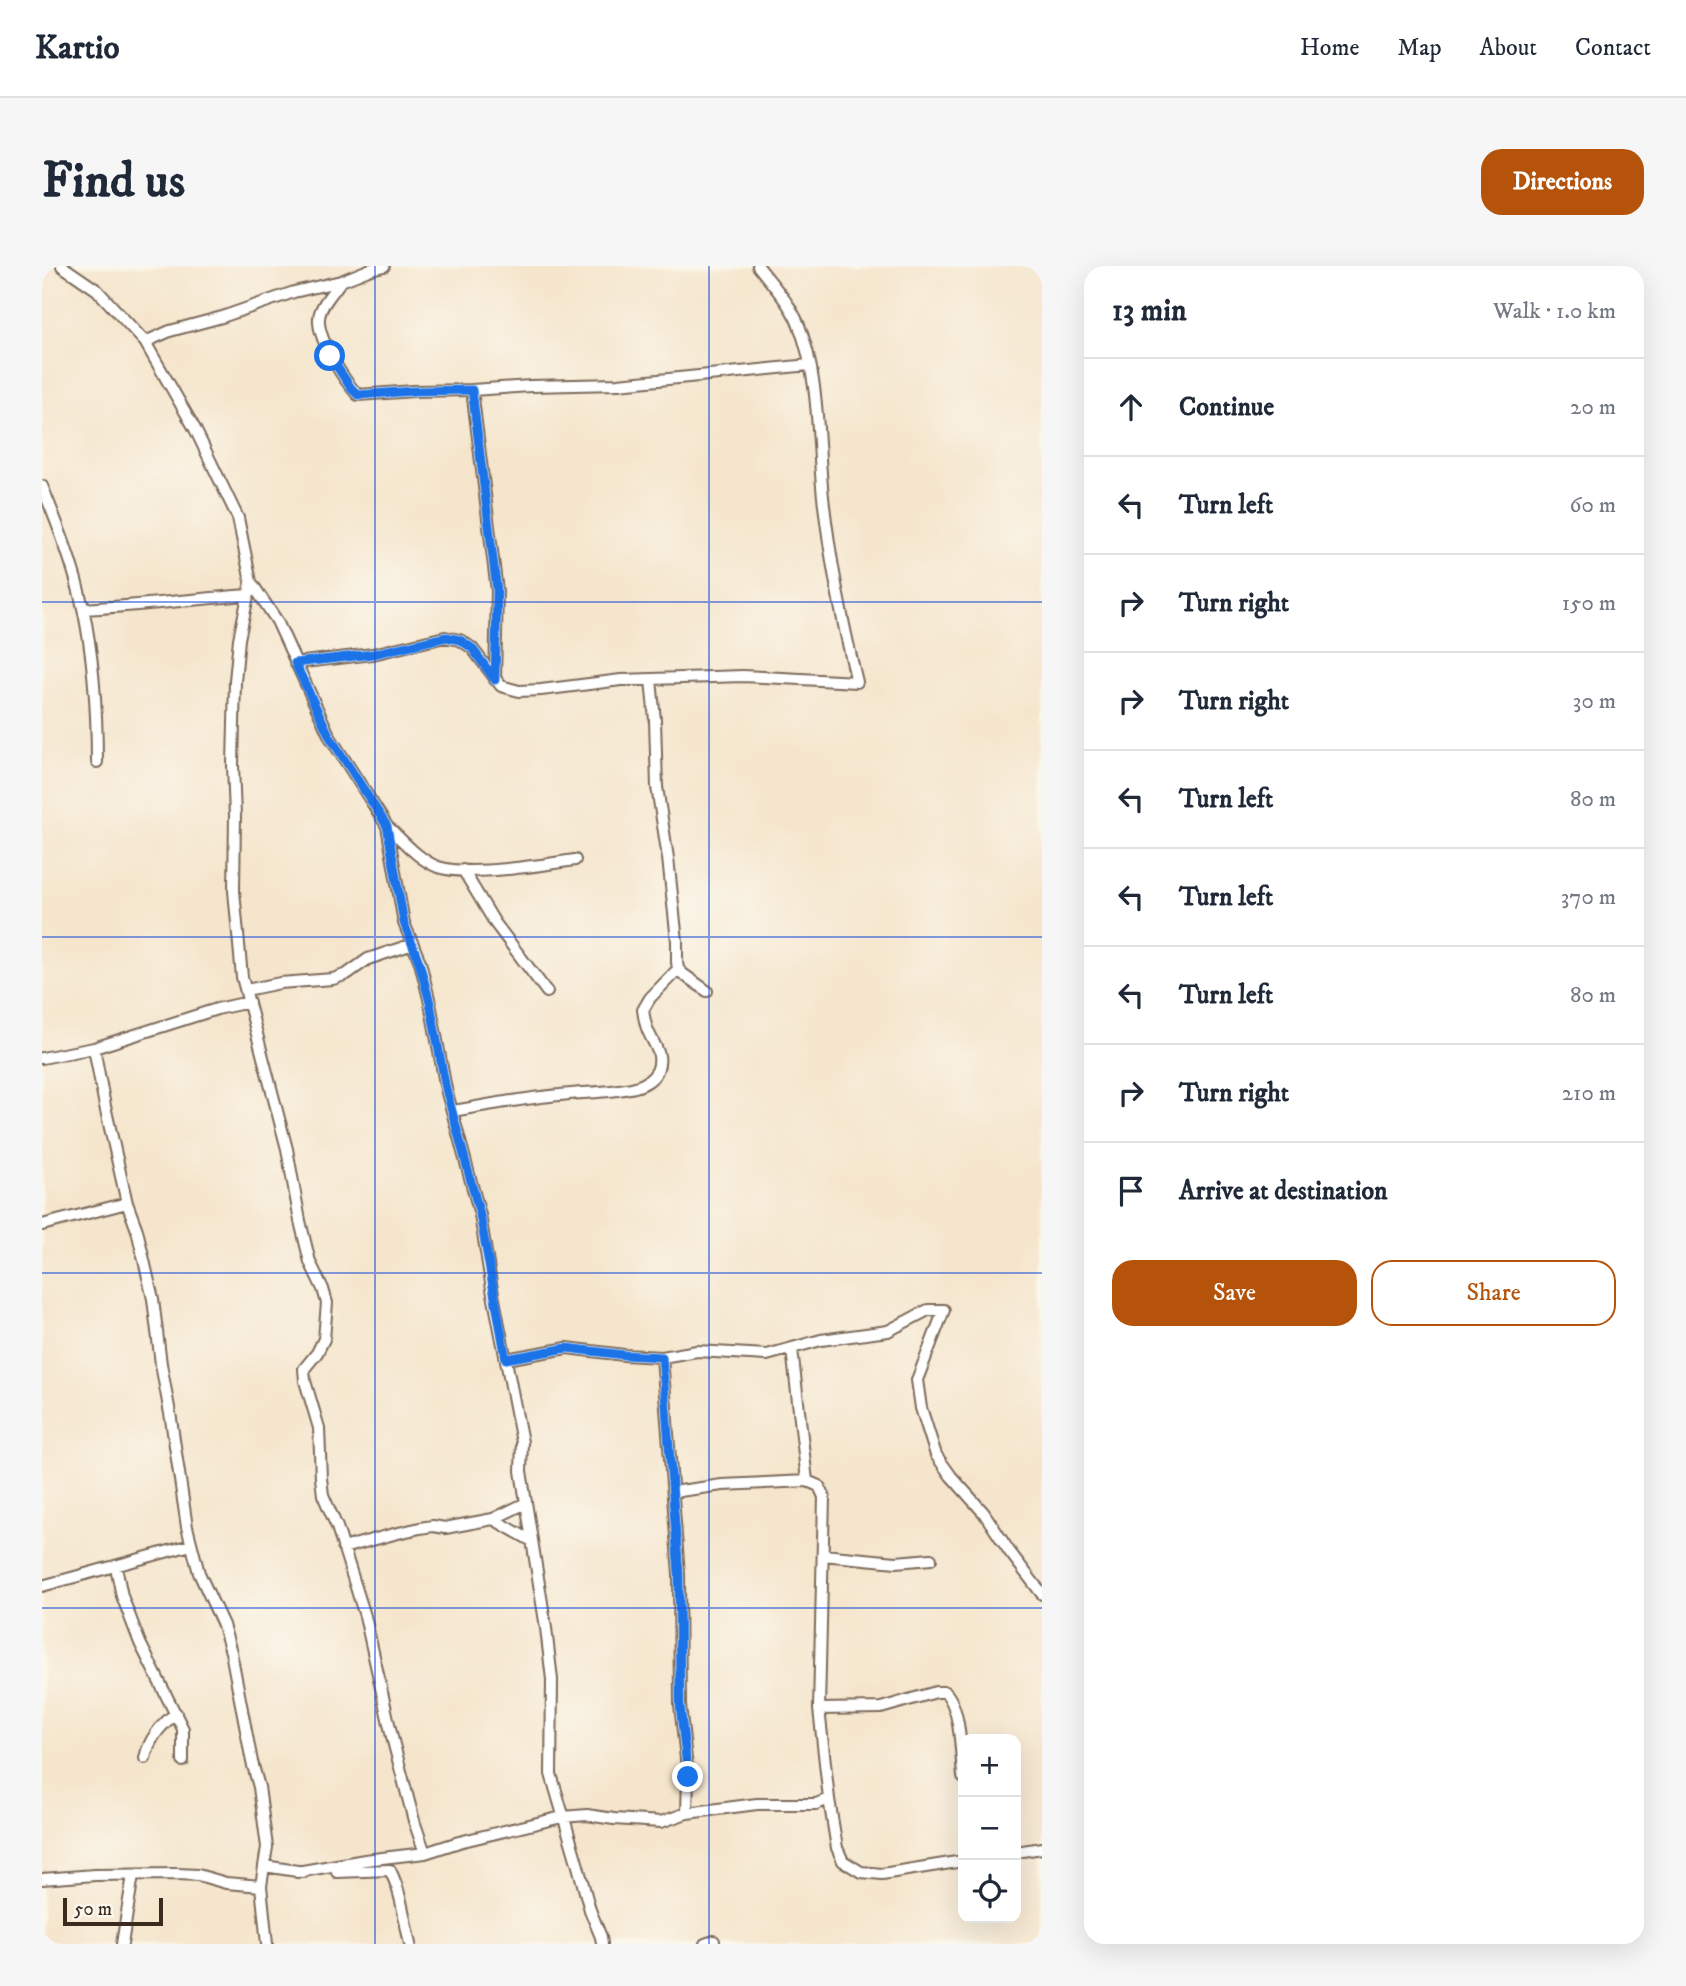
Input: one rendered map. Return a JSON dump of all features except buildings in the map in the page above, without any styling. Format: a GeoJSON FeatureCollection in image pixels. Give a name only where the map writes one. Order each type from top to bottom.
{"type":"FeatureCollection","features":[{"type":"Feature","properties":{"kind":"street"},"geometry":{"type":"LineString","coordinates":[[62,266],[97,290],[145,342],[195,429],[238,518],[251,582],[277,621],[330,737],[387,826],[426,861],[438,867],[463,870],[544,865],[575,860]]}},
{"type":"Feature","properties":{"kind":"street"},"geometry":{"type":"LineString","coordinates":[[145,342],[170,331],[232,314],[294,292],[341,281],[371,267],[384,266]]}},
{"type":"Feature","properties":{"kind":"street"},"geometry":{"type":"LineString","coordinates":[[295,663],[373,654],[446,637],[460,640],[472,648],[501,686],[519,691],[621,680],[743,676],[857,682],[843,624],[823,500],[812,377],[798,322],[758,266]]}},
{"type":"Feature","properties":{"kind":"street"},"geometry":{"type":"LineString","coordinates":[[341,281],[325,303],[319,318],[330,356],[358,395],[618,384],[809,365]]}},
{"type":"Feature","properties":{"kind":"street"},"geometry":{"type":"LineString","coordinates":[[472,390],[497,591],[495,680]]}},
{"type":"Feature","properties":{"kind":"street"},"geometry":{"type":"LineString","coordinates":[[42,486],[74,573],[83,609],[92,656],[97,715],[97,762]]}},
{"type":"Feature","properties":{"kind":"street"},"geometry":{"type":"LineString","coordinates":[[251,582],[239,639],[233,765],[234,891],[242,977],[287,1149],[310,1262],[327,1303],[324,1339],[304,1369],[319,1429],[323,1495],[337,1527],[365,1616],[395,1749],[425,1853]]}},
{"type":"Feature","properties":{"kind":"street"},"geometry":{"type":"LineString","coordinates":[[83,609],[248,595]]}},
{"type":"Feature","properties":{"kind":"street"},"geometry":{"type":"LineString","coordinates":[[651,680],[657,787],[668,858],[678,968],[682,974],[707,991]]}},
{"type":"Feature","properties":{"kind":"street"},"geometry":{"type":"LineString","coordinates":[[387,826],[404,923],[419,962],[446,1089],[480,1215],[522,1443],[526,1503],[552,1680],[551,1774],[602,1944]]}},
{"type":"Feature","properties":{"kind":"street"},"geometry":{"type":"LineString","coordinates":[[463,870],[495,923],[547,992]]}},
{"type":"Feature","properties":{"kind":"street"},"geometry":{"type":"LineString","coordinates":[[42,1058],[94,1048],[216,1009],[280,983],[333,979],[347,974],[368,959],[413,944]]}},
{"type":"Feature","properties":{"kind":"street"},"geometry":{"type":"LineString","coordinates":[[452,1111],[536,1097],[583,1094],[644,1084],[657,1070],[659,1060],[658,1050],[647,1030],[643,1010],[650,998],[678,968]]}},
{"type":"Feature","properties":{"kind":"street"},"geometry":{"type":"LineString","coordinates":[[94,1048],[104,1106],[153,1299],[191,1545],[199,1573],[223,1625],[232,1652],[267,1847],[261,1886],[267,1944]]}},
{"type":"Feature","properties":{"kind":"street"},"geometry":{"type":"LineString","coordinates":[[42,1225],[127,1203]]}},
{"type":"Feature","properties":{"kind":"street"},"geometry":{"type":"LineString","coordinates":[[506,1359],[567,1348],[662,1357],[696,1351],[767,1355],[821,1340],[888,1331],[928,1310],[943,1310],[917,1380],[921,1408],[936,1455],[984,1513],[1042,1594]]}},
{"type":"Feature","properties":{"kind":"street"},"geometry":{"type":"LineString","coordinates":[[793,1349],[807,1481]]}},
{"type":"Feature","properties":{"kind":"street"},"geometry":{"type":"LineString","coordinates":[[662,1357],[679,1574],[680,1705],[688,1777],[687,1813]]}},
{"type":"Feature","properties":{"kind":"street"},"geometry":{"type":"LineString","coordinates":[[673,1492],[722,1485],[807,1481],[819,1486],[824,1497],[819,1709],[837,1848],[843,1861],[862,1872],[882,1874],[958,1862]]}},
{"type":"Feature","properties":{"kind":"street"},"geometry":{"type":"LineString","coordinates":[[343,1548],[421,1528],[445,1528],[493,1518],[526,1503]]}},
{"type":"Feature","properties":{"kind":"street"},"geometry":{"type":"LineString","coordinates":[[493,1518],[532,1541]]}},
{"type":"Feature","properties":{"kind":"street"},"geometry":{"type":"LineString","coordinates":[[42,1586],[191,1545]]}},
{"type":"Feature","properties":{"kind":"street"},"geometry":{"type":"LineString","coordinates":[[823,1555],[896,1562],[931,1559]]}},
{"type":"Feature","properties":{"kind":"street"},"geometry":{"type":"LineString","coordinates":[[116,1567],[122,1596],[140,1643],[183,1729],[183,1761]]}},
{"type":"Feature","properties":{"kind":"street"},"geometry":{"type":"LineString","coordinates":[[819,1709],[881,1708],[936,1692],[945,1692],[951,1698],[958,1734]]}},
{"type":"Feature","properties":{"kind":"street"},"geometry":{"type":"LineString","coordinates":[[145,1758],[147,1746],[162,1725],[176,1713]]}},
{"type":"Feature","properties":{"kind":"street"},"geometry":{"type":"LineString","coordinates":[[297,1872],[425,1853],[562,1817],[587,1815],[662,1822],[687,1813],[757,1804],[816,1804],[829,1799]]}},
{"type":"Feature","properties":{"kind":"street"},"geometry":{"type":"LineString","coordinates":[[1021,1851],[1042,1848]]}},
{"type":"Feature","properties":{"kind":"street"},"geometry":{"type":"LineString","coordinates":[[264,1866],[297,1872],[390,1870],[402,1901],[410,1944]]}},
{"type":"Feature","properties":{"kind":"street"},"geometry":{"type":"LineString","coordinates":[[122,1944],[133,1875]]}},
{"type":"Feature","properties":{"kind":"street"},"geometry":{"type":"LineString","coordinates":[[42,1879],[198,1875],[226,1883],[261,1886]]}},
{"type":"Feature","properties":{"kind":"route"},"geometry":{"type":"LineString","coordinates":[[330,356],[358,395],[472,390],[497,591],[495,680],[472,648],[460,640],[446,637],[373,654],[295,663],[330,737],[387,826],[404,923],[419,962],[430,1003],[446,1089],[480,1215],[506,1359],[567,1348],[662,1357],[679,1574],[680,1705],[688,1777]]}}]}
